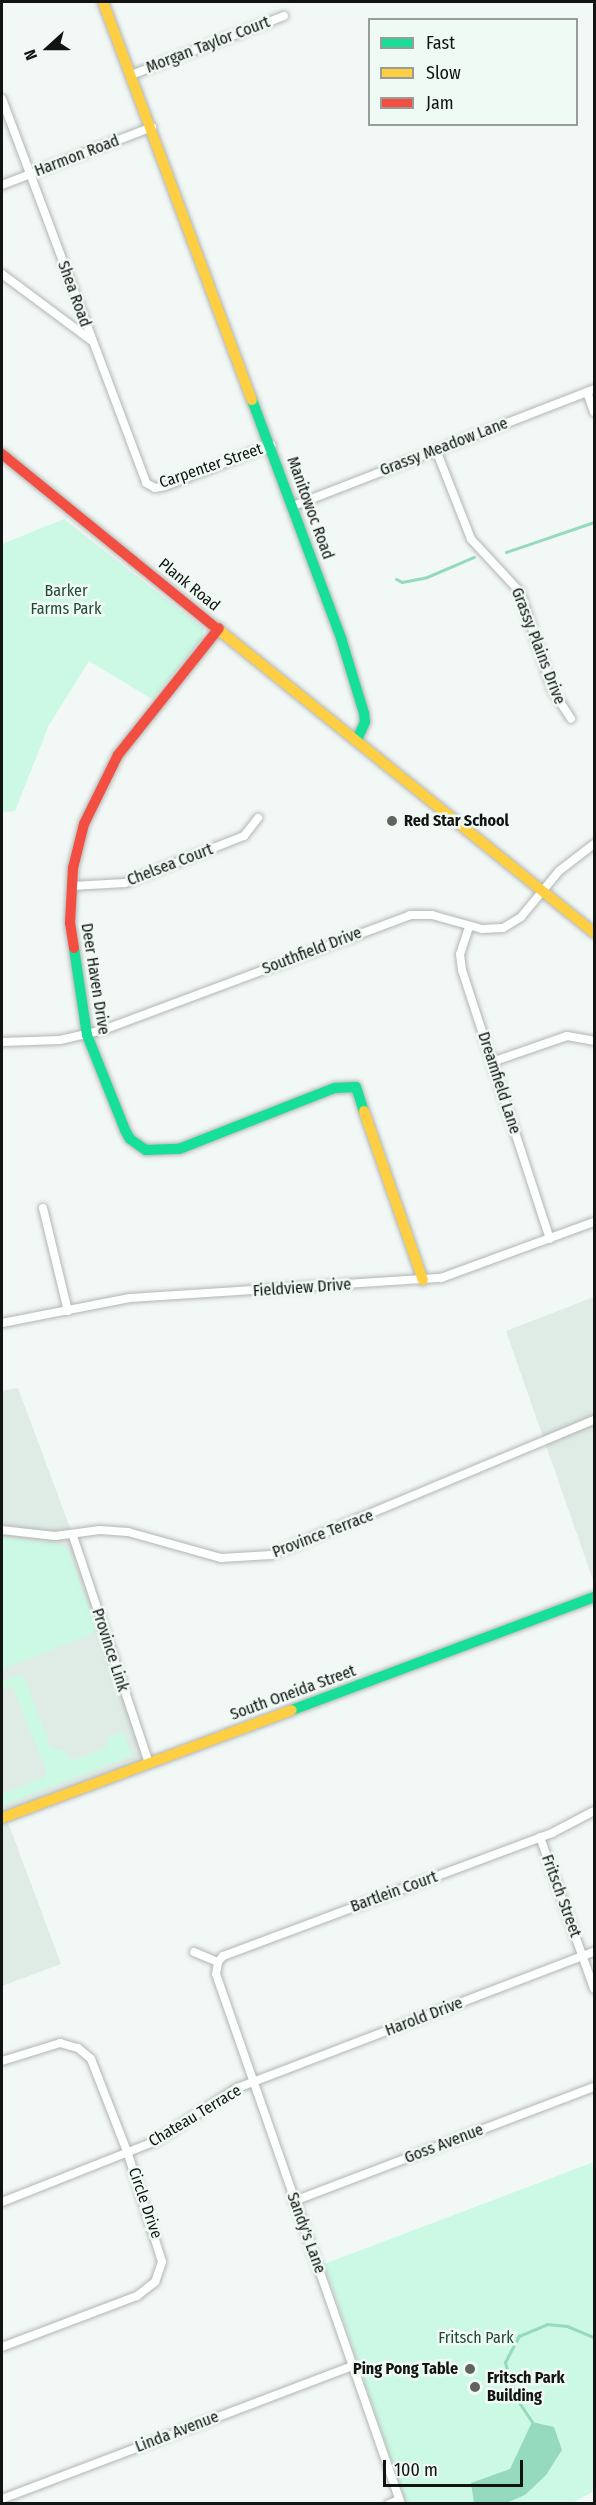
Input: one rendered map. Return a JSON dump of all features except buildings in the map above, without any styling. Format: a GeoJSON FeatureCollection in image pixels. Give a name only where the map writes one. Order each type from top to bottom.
{"type":"FeatureCollection","features":[{"type":"Feature","properties":{"kind":"main road","name":"Manitowoc Road"},"geometry":{"type":"LineString","coordinates":[[104,2],[271,445],[362,702],[365,722],[357,740]]}},
{"type":"Feature","properties":{"kind":"main road","name":"Plank Road"},"geometry":{"type":"LineString","coordinates":[[2,454],[357,740]]}},
{"type":"Feature","properties":{"kind":"main road","name":"Deer Haven Drive"},"geometry":{"type":"LineString","coordinates":[[219,628],[108,771],[84,824],[72,886],[71,937],[87,1035],[124,1130],[146,1150],[179,1149],[335,1088],[356,1087],[423,1280]]}},
{"type":"Feature","properties":{"kind":"main road"},"geometry":{"type":"LineString","coordinates":[[357,740],[594,933]]}},
{"type":"Feature","properties":{"kind":"main road","name":"South Oneida Street"},"geometry":{"type":"LineString","coordinates":[[2,1818],[594,1597]]}},
{"type":"Feature","properties":{"kind":"street","name":"Morgan Taylor Court"},"geometry":{"type":"LineString","coordinates":[[131,75],[284,16]]}},
{"type":"Feature","properties":{"kind":"street","name":"Shea Road"},"geometry":{"type":"LineString","coordinates":[[2,99],[140,469],[151,486]]}},
{"type":"Feature","properties":{"kind":"street","name":"Harmon Road"},"geometry":{"type":"LineString","coordinates":[[2,185],[152,127]]}},
{"type":"Feature","properties":{"kind":"street"},"geometry":{"type":"LineString","coordinates":[[2,274],[92,340]]}},
{"type":"Feature","properties":{"kind":"street"},"geometry":{"type":"LineString","coordinates":[[591,390],[594,412]]}},
{"type":"Feature","properties":{"kind":"street","name":"Grassy Meadow Lane"},"geometry":{"type":"LineString","coordinates":[[293,506],[591,390]]}},
{"type":"Feature","properties":{"kind":"street","name":"Carpenter Street"},"geometry":{"type":"LineString","coordinates":[[151,486],[165,486],[271,445]]}},
{"type":"Feature","properties":{"kind":"street","name":"Grassy Plains Drive"},"geometry":{"type":"LineString","coordinates":[[436,450],[471,538],[520,592],[553,691],[571,719]]}},
{"type":"Feature","properties":{"kind":"street","name":"Chelsea Court"},"geometry":{"type":"LineString","coordinates":[[72,886],[126,883],[244,836],[258,818]]}},
{"type":"Feature","properties":{"kind":"street","name":"Southfield Drive"},"geometry":{"type":"LineString","coordinates":[[2,1042],[87,1035],[410,915],[432,915],[469,927],[502,928],[521,917],[573,857],[594,844]]}},
{"type":"Feature","properties":{"kind":"street","name":"Dreamfield Lane"},"geometry":{"type":"LineString","coordinates":[[469,927],[460,961],[550,1239]]}},
{"type":"Feature","properties":{"kind":"street"},"geometry":{"type":"LineString","coordinates":[[492,1062],[567,1036],[594,1041]]}},
{"type":"Feature","properties":{"kind":"street"},"geometry":{"type":"LineString","coordinates":[[42,1208],[68,1311]]}},
{"type":"Feature","properties":{"kind":"street","name":"Fieldview Drive"},"geometry":{"type":"LineString","coordinates":[[2,1323],[129,1298],[423,1280],[452,1275],[594,1222]]}},
{"type":"Feature","properties":{"kind":"street","name":"Province Terrace"},"geometry":{"type":"LineString","coordinates":[[2,1530],[73,1536],[100,1530],[128,1532],[221,1558],[271,1555],[332,1532],[594,1420]]}},
{"type":"Feature","properties":{"kind":"street","name":"Province Link"},"geometry":{"type":"LineString","coordinates":[[73,1536],[148,1763]]}},
{"type":"Feature","properties":{"kind":"street","name":"Bartlein Court"},"geometry":{"type":"LineString","coordinates":[[218,1962],[223,1956],[540,1837],[594,1811]]}},
{"type":"Feature","properties":{"kind":"street","name":"Fritsch Street"},"geometry":{"type":"LineString","coordinates":[[540,1837],[594,1989]]}},
{"type":"Feature","properties":{"kind":"street"},"geometry":{"type":"LineString","coordinates":[[194,1952],[218,1962]]}},
{"type":"Feature","properties":{"kind":"street","name":"Harold Drive"},"geometry":{"type":"LineString","coordinates":[[253,2082],[594,1952]]}},
{"type":"Feature","properties":{"kind":"street","name":"Sandy's Lane"},"geometry":{"type":"LineString","coordinates":[[218,1962],[216,1974],[400,2502]]}},
{"type":"Feature","properties":{"kind":"street","name":"Circle Drive"},"geometry":{"type":"LineString","coordinates":[[2,2061],[52,2044],[70,2045],[85,2053],[97,2067],[161,2254],[161,2269],[155,2282],[137,2296],[2,2347]]}},
{"type":"Feature","properties":{"kind":"street","name":"Chateau Terrace"},"geometry":{"type":"LineString","coordinates":[[2,2202],[128,2154],[253,2082]]}},
{"type":"Feature","properties":{"kind":"street","name":"Goss Avenue"},"geometry":{"type":"LineString","coordinates":[[294,2201],[594,2087]]}},
{"type":"Feature","properties":{"kind":"street","name":"Linda Avenue"},"geometry":{"type":"LineString","coordinates":[[2,2499],[352,2366]]}},
{"type":"Feature","properties":{"kind":"street"},"geometry":{"type":"LineString","coordinates":[[388,2504],[400,2502]]}},
{"type":"Feature","properties":{"kind":"shaded area"},"geometry":{"type":"Polygon","coordinates":[[[594,1297],[594,1583],[506,1331],[594,1297]]]}},
{"type":"Feature","properties":{"kind":"shaded area"},"geometry":{"type":"Polygon","coordinates":[[[18,1388],[73,1536],[149,1763],[6,1817],[61,1964],[2,1986],[2,1391],[18,1388]]]}},
{"type":"Feature","properties":{"kind":"shaded area"},"geometry":{"type":"Polygon","coordinates":[[[532,2422],[554,2427],[562,2450],[546,2475],[525,2495],[506,2503],[474,2503],[471,2483],[510,2469],[532,2422]]]}},
{"type":"Feature","properties":{"kind":"green space","name":"Barker Farms Park"},"geometry":{"type":"Polygon","coordinates":[[[64,519],[204,629],[202,639],[152,699],[89,661],[49,725],[15,811],[2,812],[2,544],[64,519]]]}},
{"type":"Feature","properties":{"kind":"green space"},"geometry":{"type":"Polygon","coordinates":[[[2,1537],[59,1544],[68,1549],[96,1628],[91,1635],[2,1669],[2,1537]]]}},
{"type":"Feature","properties":{"kind":"green space"},"geometry":{"type":"Polygon","coordinates":[[[23,1674],[51,1747],[65,1751],[72,1760],[106,1748],[106,1738],[123,1732],[132,1756],[2,1805],[2,1794],[43,1778],[46,1770],[13,1689],[8,1685],[2,1688],[2,1681],[23,1674]]]}},
{"type":"Feature","properties":{"kind":"green space","name":"Fritsch Park"},"geometry":{"type":"Polygon","coordinates":[[[594,2162],[594,2491],[572,2503],[406,2503],[324,2264],[594,2162]]]}},
{"type":"Feature","properties":{"kind":"waterway"},"geometry":{"type":"LineString","coordinates":[[506,552],[594,522]]}},
{"type":"Feature","properties":{"kind":"waterway"},"geometry":{"type":"LineString","coordinates":[[396,579],[402,582],[427,577],[474,557]]}},
{"type":"Feature","properties":{"kind":"waterway"},"geometry":{"type":"LineString","coordinates":[[514,2392],[505,2362],[519,2336],[547,2324],[567,2326],[593,2337]]}},
{"type":"Feature","properties":{"kind":"waterway"},"geometry":{"type":"LineString","coordinates":[[518,2401],[532,2422]]}},
{"type":"Feature","properties":{"kind":"traffic: fast"},"geometry":{"type":"LineString","coordinates":[[252,400],[341,638],[364,713],[365,722],[357,740]]}},
{"type":"Feature","properties":{"kind":"traffic: fast"},"geometry":{"type":"LineString","coordinates":[[74,948],[87,1035],[125,1130],[130,1139],[146,1150],[179,1149],[335,1088],[356,1087],[364,1111]]}},
{"type":"Feature","properties":{"kind":"traffic: fast"},"geometry":{"type":"LineString","coordinates":[[292,1710],[594,1597]]}},
{"type":"Feature","properties":{"kind":"traffic: slow"},"geometry":{"type":"LineString","coordinates":[[103,2],[252,400]]}},
{"type":"Feature","properties":{"kind":"traffic: slow"},"geometry":{"type":"LineString","coordinates":[[214,626],[594,933]]}},
{"type":"Feature","properties":{"kind":"traffic: slow"},"geometry":{"type":"LineString","coordinates":[[364,1111],[423,1280]]}},
{"type":"Feature","properties":{"kind":"traffic: slow"},"geometry":{"type":"LineString","coordinates":[[2,1818],[292,1710]]}},
{"type":"Feature","properties":{"kind":"traffic: jam"},"geometry":{"type":"LineString","coordinates":[[2,454],[214,626]]}},
{"type":"Feature","properties":{"kind":"traffic: jam"},"geometry":{"type":"LineString","coordinates":[[74,948],[70,923],[73,868],[84,824],[118,755],[219,628]]}},
{"type":"Feature","properties":{"kind":"place","name":"Red Star School"},"geometry":{"type":"Point","coordinates":[392,821]}},
{"type":"Feature","properties":{"kind":"place","name":"Ping Pong Table"},"geometry":{"type":"Point","coordinates":[470,2369]}},
{"type":"Feature","properties":{"kind":"place","name":"Fritsch Park Building"},"geometry":{"type":"Point","coordinates":[475,2387]}}]}
